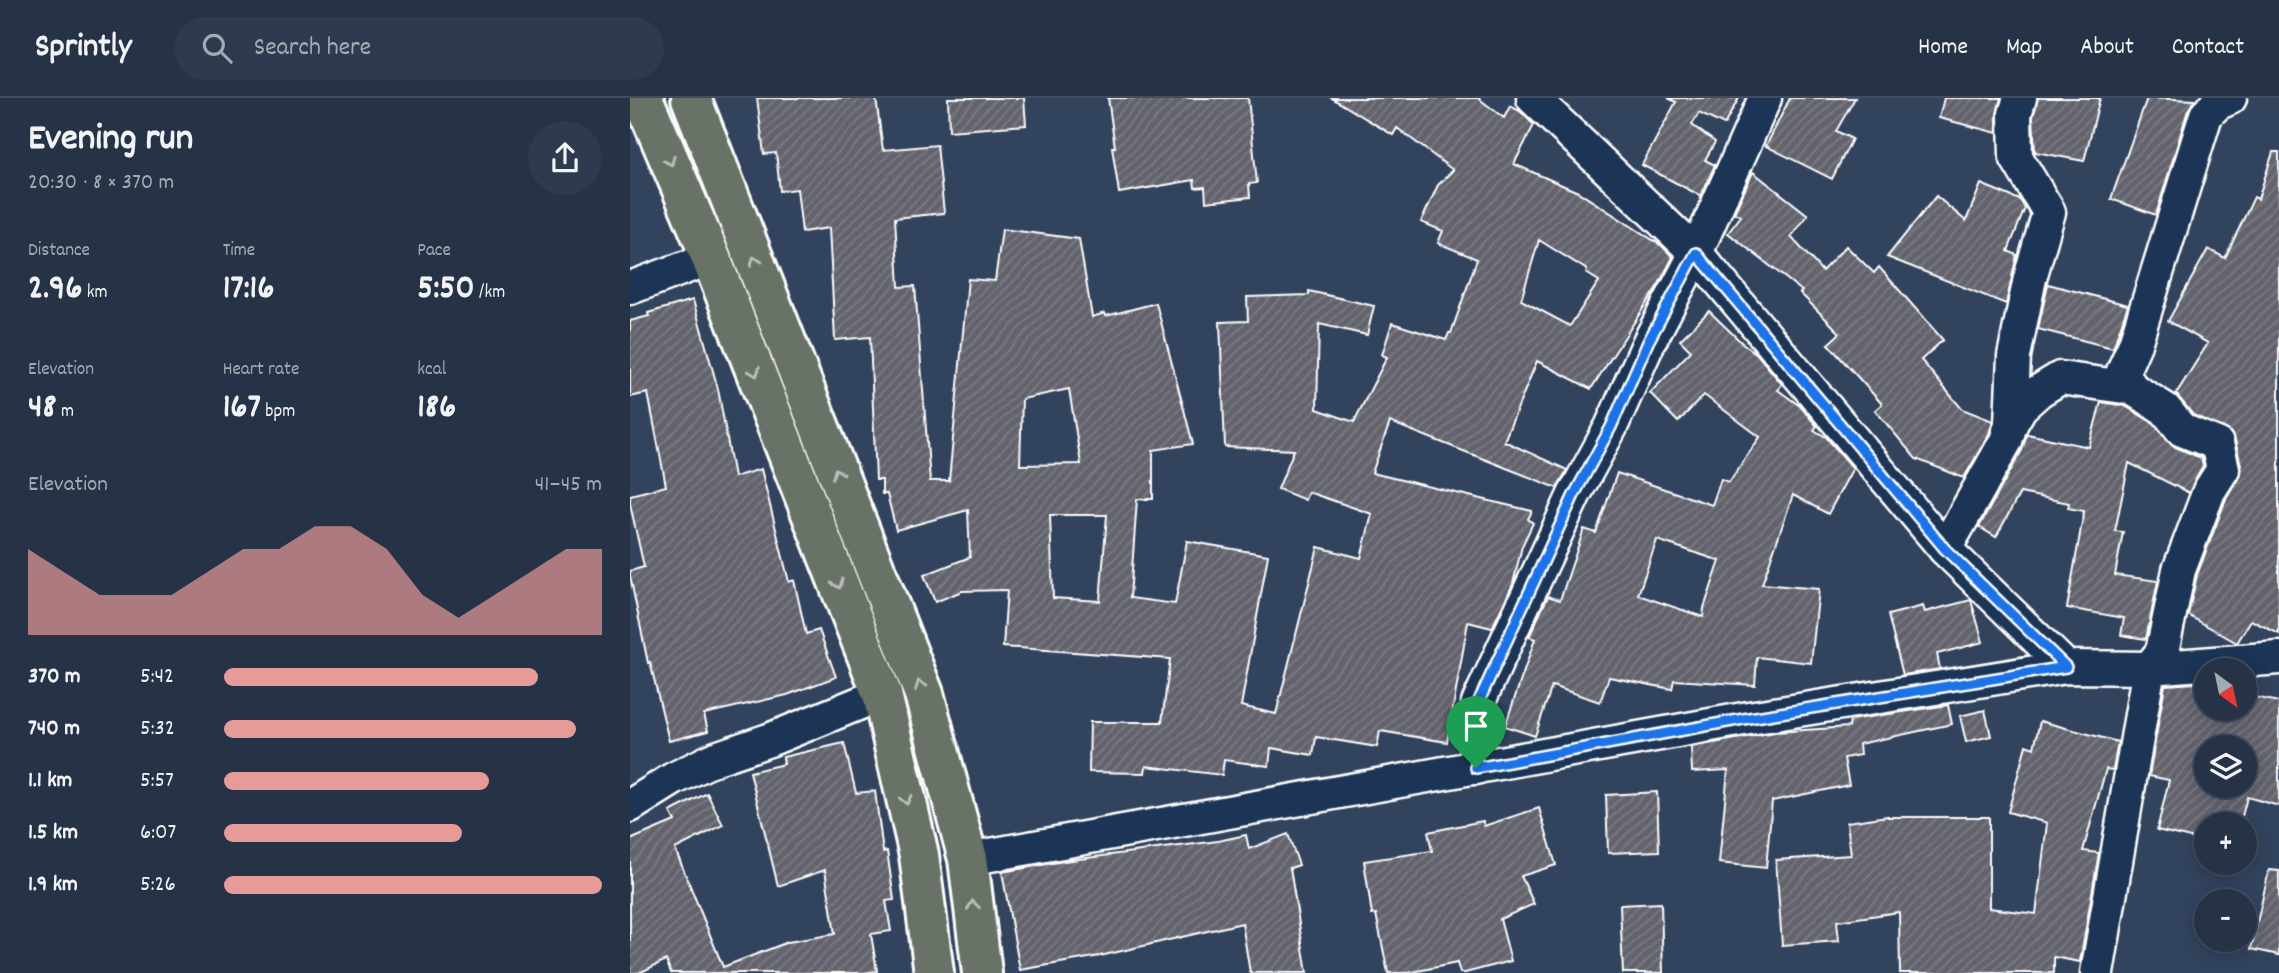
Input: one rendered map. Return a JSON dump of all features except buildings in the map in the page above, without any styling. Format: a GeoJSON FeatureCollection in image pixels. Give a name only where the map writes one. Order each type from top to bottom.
{"type":"FeatureCollection","features":[{"type":"Feature","properties":{"kind":"main road"},"geometry":{"type":"LineString","coordinates":[[643,98],[711,258],[881,694],[919,855],[934,973]]}},
{"type":"Feature","properties":{"kind":"main road"},"geometry":{"type":"LineString","coordinates":[[691,98],[923,694],[968,859],[982,973]]}},
{"type":"Feature","properties":{"kind":"street"},"geometry":{"type":"LineString","coordinates":[[1533,98],[1696,253],[1945,549],[2066,667]]}},
{"type":"Feature","properties":{"kind":"street"},"geometry":{"type":"LineString","coordinates":[[1476,768],[1478,703],[1574,495],[1611,427],[1648,342],[1696,253],[1765,98]]}},
{"type":"Feature","properties":{"kind":"street"},"geometry":{"type":"LineString","coordinates":[[2011,424],[2014,356],[2030,278],[2049,212],[2016,157],[2015,114],[2020,98]]}},
{"type":"Feature","properties":{"kind":"street"},"geometry":{"type":"LineString","coordinates":[[2131,388],[2123,371],[2135,344],[2206,115],[2217,104],[2230,98]]}},
{"type":"Feature","properties":{"kind":"street"},"geometry":{"type":"LineString","coordinates":[[630,288],[711,258]]}},
{"type":"Feature","properties":{"kind":"street"},"geometry":{"type":"LineString","coordinates":[[1945,549],[2000,453],[2021,407],[2039,390],[2060,378],[2131,388],[2165,409],[2182,430],[2217,444],[2223,469],[2209,491],[2179,570],[2162,652],[2149,668],[2097,973]]}},
{"type":"Feature","properties":{"kind":"street"},"geometry":{"type":"LineString","coordinates":[[968,859],[1749,718],[2066,667],[2149,668],[2279,658]]}},
{"type":"Feature","properties":{"kind":"street"},"geometry":{"type":"LineString","coordinates":[[630,806],[673,779],[716,758],[769,740],[881,694]]}},
{"type":"Feature","properties":{"kind":"route"},"geometry":{"type":"LineString","coordinates":[[1696,253],[1945,549],[2066,667],[1749,718],[1476,768],[1478,703],[1574,495],[1611,427],[1648,342],[1696,253]]}}]}
